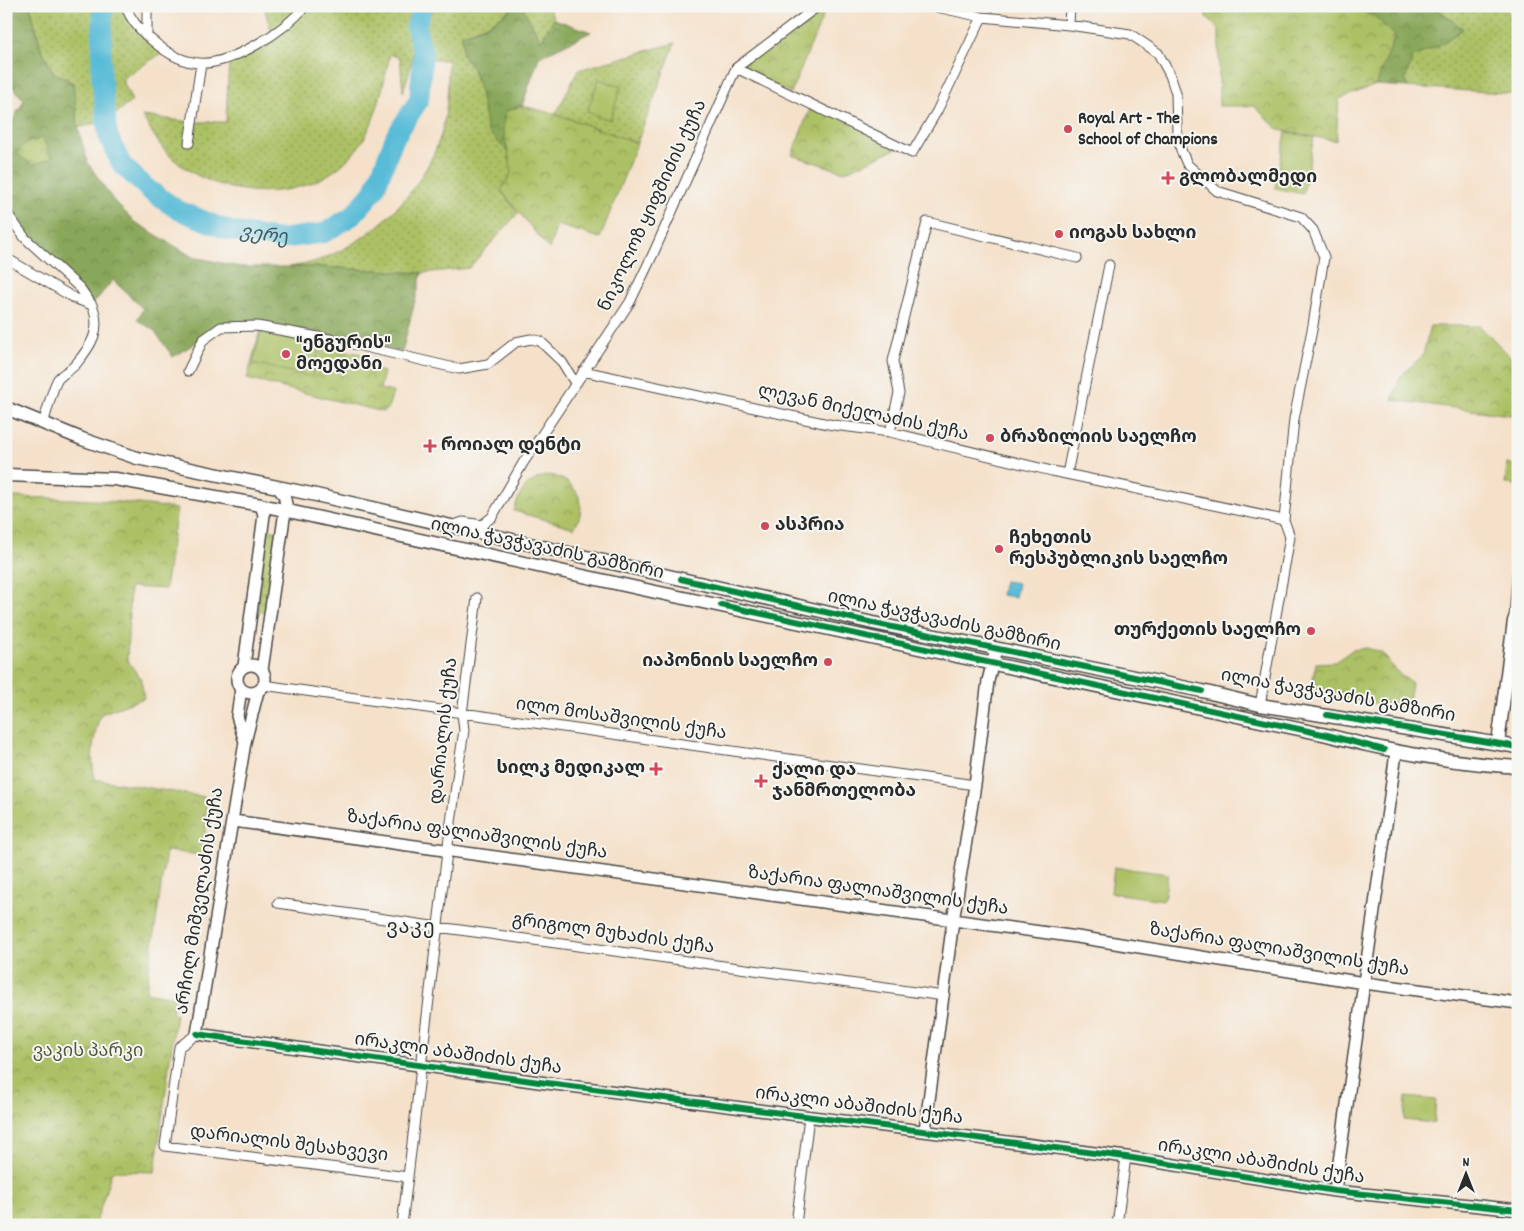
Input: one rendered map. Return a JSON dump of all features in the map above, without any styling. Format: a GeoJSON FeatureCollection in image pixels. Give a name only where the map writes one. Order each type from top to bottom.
{"type":"FeatureCollection","features":[{"type":"Feature","properties":{"kind":"main road","name":"ილია ჭავჭავაძის გამზირი"},"geometry":{"type":"LineString","coordinates":[[6,408],[43,424],[137,458],[277,487],[996,649],[1202,691],[1260,705],[1518,747]]}},
{"type":"Feature","properties":{"kind":"main road","name":"ილია ჭავჭავაძის გამზირი"},"geometry":{"type":"LineString","coordinates":[[6,475],[115,479],[261,505],[642,589],[993,662],[1327,735],[1396,755],[1479,765],[1518,767]]}},
{"type":"Feature","properties":{"kind":"main road"},"geometry":{"type":"LineString","coordinates":[[1498,743],[1516,616]]}},
{"type":"Feature","properties":{"kind":"street"},"geometry":{"type":"LineString","coordinates":[[126,6],[128,13],[146,36],[165,51],[185,61],[201,64],[228,58],[272,35],[305,6]]}},
{"type":"Feature","properties":{"kind":"street"},"geometry":{"type":"LineString","coordinates":[[146,36],[147,6]]}},
{"type":"Feature","properties":{"kind":"street","name":"ნიკოლოზ ყიფშიძის ქუჩა"},"geometry":{"type":"LineString","coordinates":[[492,517],[523,463],[634,294],[736,68],[818,6]]}},
{"type":"Feature","properties":{"kind":"street"},"geometry":{"type":"LineString","coordinates":[[932,6],[982,17],[1069,25],[1130,34],[1158,53],[1176,93],[1177,130],[1181,150],[1187,164],[1217,191],[1301,217],[1313,230],[1324,257],[1313,325],[1294,419],[1284,520],[1290,537],[1260,705]]}},
{"type":"Feature","properties":{"kind":"street"},"geometry":{"type":"LineString","coordinates":[[1069,25],[1070,6]]}},
{"type":"Feature","properties":{"kind":"street"},"geometry":{"type":"LineString","coordinates":[[736,68],[912,153],[937,111],[982,17]]}},
{"type":"Feature","properties":{"kind":"street"},"geometry":{"type":"LineString","coordinates":[[188,143],[201,64]]}},
{"type":"Feature","properties":{"kind":"street"},"geometry":{"type":"LineString","coordinates":[[6,212],[25,238],[80,288],[92,305],[97,317],[97,331],[76,365],[58,380],[43,424]]}},
{"type":"Feature","properties":{"kind":"street"},"geometry":{"type":"LineString","coordinates":[[890,432],[899,393],[893,361],[927,222],[1077,258]]}},
{"type":"Feature","properties":{"kind":"street"},"geometry":{"type":"LineString","coordinates":[[6,258],[74,298],[92,305]]}},
{"type":"Feature","properties":{"kind":"street"},"geometry":{"type":"LineString","coordinates":[[1067,474],[1109,265]]}},
{"type":"Feature","properties":{"kind":"street"},"geometry":{"type":"LineString","coordinates":[[188,371],[203,340],[221,327],[257,326],[335,340],[459,369],[488,364],[516,342],[531,339],[540,341],[556,357],[575,383]]}},
{"type":"Feature","properties":{"kind":"street","name":"ლევან მიქელაძის ქუჩა"},"geometry":{"type":"LineString","coordinates":[[583,371],[833,424],[890,432],[1067,474],[1284,520]]}},
{"type":"Feature","properties":{"kind":"street"},"geometry":{"type":"LineString","coordinates":[[261,505],[264,514],[244,666],[236,677],[241,689],[249,693],[260,688],[265,679],[262,670],[286,499],[277,487]]}},
{"type":"Feature","properties":{"kind":"street"},"geometry":{"type":"LineString","coordinates":[[451,526],[464,522],[482,525],[492,517],[494,530],[503,539]]}},
{"type":"Feature","properties":{"kind":"street"},"geometry":{"type":"LineString","coordinates":[[1516,616],[1518,560]]}},
{"type":"Feature","properties":{"kind":"street","name":"დარიალის ქუჩა"},"geometry":{"type":"LineString","coordinates":[[402,1225],[423,1065],[447,849],[464,730],[462,714],[477,598]]}},
{"type":"Feature","properties":{"kind":"street"},"geometry":{"type":"LineString","coordinates":[[925,1130],[953,921],[975,785],[988,681],[996,649]]}},
{"type":"Feature","properties":{"kind":"street"},"geometry":{"type":"LineString","coordinates":[[244,666],[254,665],[262,670]]}},
{"type":"Feature","properties":{"kind":"street","name":"ილო მოსაშვილის ქუჩა"},"geometry":{"type":"LineString","coordinates":[[260,688],[975,785]]}},
{"type":"Feature","properties":{"kind":"street","name":"არჩილ მიშველაძის ქუჩა"},"geometry":{"type":"LineString","coordinates":[[165,1146],[179,1046],[197,1034],[245,742],[260,688]]}},
{"type":"Feature","properties":{"kind":"street","name":"არჩილ მიშველაძის ქუჩა"},"geometry":{"type":"LineString","coordinates":[[241,689],[237,716],[245,742]]}},
{"type":"Feature","properties":{"kind":"street"},"geometry":{"type":"LineString","coordinates":[[1335,1191],[1396,755]]}},
{"type":"Feature","properties":{"kind":"street","name":"ზაქარია ფალიაშვილის ქუჩა"},"geometry":{"type":"LineString","coordinates":[[232,821],[447,849],[1076,937],[1364,983],[1518,1003]]}},
{"type":"Feature","properties":{"kind":"street","name":"გრიგოლ მუხაძის ქუჩა"},"geometry":{"type":"LineString","coordinates":[[278,903],[438,927],[944,996]]}},
{"type":"Feature","properties":{"kind":"street","name":"ირაკლი აბაშიძის ქუჩა"},"geometry":{"type":"LineString","coordinates":[[197,1034],[1126,1157],[1335,1191],[1518,1210]]}},
{"type":"Feature","properties":{"kind":"street"},"geometry":{"type":"LineString","coordinates":[[796,1225],[809,1116]]}},
{"type":"Feature","properties":{"kind":"street","name":"დარიალის შესახვევი"},"geometry":{"type":"LineString","coordinates":[[165,1146],[408,1177]]}},
{"type":"Feature","properties":{"kind":"street"},"geometry":{"type":"LineString","coordinates":[[1117,1225],[1126,1157]]}},
{"type":"Feature","properties":{"kind":"green space"},"geometry":{"type":"Polygon","coordinates":[[[6,6],[30,6],[41,48],[53,72],[73,83],[78,128],[88,163],[113,200],[135,222],[193,257],[241,267],[324,267],[422,273],[402,352],[341,337],[259,322],[257,326],[221,327],[173,357],[154,330],[137,320],[143,309],[113,280],[92,305],[25,238],[6,212],[6,133],[24,100],[6,80],[6,6]]]}},
{"type":"Feature","properties":{"kind":"green space"},"geometry":{"type":"Polygon","coordinates":[[[30,6],[97,6],[93,73],[99,122],[78,128],[73,83],[53,72],[41,48],[30,6]]]}},
{"type":"Feature","properties":{"kind":"green space"},"geometry":{"type":"Polygon","coordinates":[[[108,6],[126,6],[128,13],[165,51],[122,79],[132,101],[114,115],[106,68],[110,30],[108,6]]]}},
{"type":"Feature","properties":{"kind":"green space"},"geometry":{"type":"Polygon","coordinates":[[[264,6],[414,6],[409,19],[413,48],[412,60],[403,92],[400,58],[390,54],[381,95],[371,125],[349,159],[326,176],[300,187],[273,191],[244,190],[216,184],[190,171],[164,150],[142,116],[192,122],[226,122],[229,58],[272,35],[264,6]]]}},
{"type":"Feature","properties":{"kind":"green space"},"geometry":{"type":"Polygon","coordinates":[[[429,6],[515,6],[490,23],[462,34],[463,55],[473,69],[479,87],[488,132],[509,153],[512,172],[501,191],[518,213],[469,268],[422,273],[324,267],[290,267],[316,261],[359,240],[394,211],[409,194],[433,156],[445,117],[448,60],[433,60],[424,26],[429,6]]]}},
{"type":"Feature","properties":{"kind":"green space"},"geometry":{"type":"Polygon","coordinates":[[[515,6],[522,6],[541,41],[554,19],[591,32],[539,57],[522,106],[506,111],[503,128],[509,153],[488,132],[479,87],[473,69],[463,56],[462,34],[490,23],[503,16],[515,6]]]}},
{"type":"Feature","properties":{"kind":"green space"},"geometry":{"type":"Polygon","coordinates":[[[522,6],[548,6],[554,19],[541,41],[522,6]]]}},
{"type":"Feature","properties":{"kind":"green space"},"geometry":{"type":"Polygon","coordinates":[[[818,6],[827,6],[791,93],[736,68],[818,6]]]}},
{"type":"Feature","properties":{"kind":"green space"},"geometry":{"type":"Polygon","coordinates":[[[1206,6],[1345,6],[1373,15],[1395,36],[1376,85],[1339,99],[1336,141],[1279,130],[1254,106],[1219,106],[1219,30],[1206,17],[1206,6]]]}},
{"type":"Feature","properties":{"kind":"green space"},"geometry":{"type":"Polygon","coordinates":[[[1345,6],[1420,6],[1440,11],[1463,29],[1438,46],[1413,57],[1405,79],[1408,87],[1376,85],[1395,36],[1373,15],[1345,6]]]}},
{"type":"Feature","properties":{"kind":"green space"},"geometry":{"type":"Polygon","coordinates":[[[1420,6],[1501,6],[1518,19],[1518,94],[1408,87],[1405,79],[1413,57],[1438,46],[1463,29],[1440,11],[1420,6]]]}},
{"type":"Feature","properties":{"kind":"green space"},"geometry":{"type":"Polygon","coordinates":[[[675,43],[637,143],[556,114],[578,70],[675,43]]]}},
{"type":"Feature","properties":{"kind":"green space"},"geometry":{"type":"Polygon","coordinates":[[[599,79],[621,87],[610,120],[587,112],[599,79]]]}},
{"type":"Feature","properties":{"kind":"green space"},"geometry":{"type":"Polygon","coordinates":[[[812,103],[900,147],[844,172],[792,155],[812,103]]]}},
{"type":"Feature","properties":{"kind":"green space"},"geometry":{"type":"Polygon","coordinates":[[[522,106],[556,114],[637,143],[600,238],[557,225],[549,249],[501,190],[512,172],[503,128],[506,111],[522,106]]]}},
{"type":"Feature","properties":{"kind":"green space"},"geometry":{"type":"Polygon","coordinates":[[[1286,132],[1314,137],[1303,194],[1275,188],[1286,132]]]}},
{"type":"Feature","properties":{"kind":"green space"},"geometry":{"type":"Polygon","coordinates":[[[42,138],[52,158],[33,165],[20,156],[18,151],[25,144],[42,138]]]}},
{"type":"Feature","properties":{"kind":"green space"},"geometry":{"type":"Polygon","coordinates":[[[1430,326],[1480,326],[1518,364],[1518,416],[1392,400],[1401,376],[1423,355],[1430,326]]]}},
{"type":"Feature","properties":{"kind":"green space"},"geometry":{"type":"Polygon","coordinates":[[[260,330],[362,354],[359,366],[384,372],[380,389],[393,392],[388,408],[383,412],[247,379],[260,330]]]}},
{"type":"Feature","properties":{"kind":"green space","name":"\"ენგურის\" მოედანი"},"geometry":{"type":"Polygon","coordinates":[[[261,331],[320,345],[312,377],[253,363],[261,331]]]}},
{"type":"Feature","properties":{"kind":"green space"},"geometry":{"type":"Polygon","coordinates":[[[1507,464],[1518,465],[1517,485],[1505,484],[1507,464]]]}},
{"type":"Feature","properties":{"kind":"green space"},"geometry":{"type":"Polygon","coordinates":[[[550,475],[567,482],[578,494],[581,510],[574,528],[514,511],[522,491],[526,487],[536,479],[550,475]]]}},
{"type":"Feature","properties":{"kind":"green space","name":"ვაკის პარკი"},"geometry":{"type":"Polygon","coordinates":[[[6,497],[92,500],[177,509],[165,589],[130,587],[127,660],[141,679],[144,698],[101,714],[93,746],[93,771],[95,779],[205,797],[207,818],[202,855],[166,851],[146,992],[175,997],[172,1013],[176,1014],[155,1172],[112,1171],[97,1219],[98,1225],[6,1225],[6,497]]]}},
{"type":"Feature","properties":{"kind":"green space"},"geometry":{"type":"Polygon","coordinates":[[[267,528],[278,531],[267,613],[257,612],[267,528]]]}},
{"type":"Feature","properties":{"kind":"green space"},"geometry":{"type":"Polygon","coordinates":[[[1367,648],[1382,653],[1400,675],[1412,683],[1408,708],[1310,694],[1316,663],[1335,662],[1352,650],[1367,648]]]}},
{"type":"Feature","properties":{"kind":"green space"},"geometry":{"type":"Polygon","coordinates":[[[1114,867],[1168,874],[1164,900],[1111,893],[1114,867]]]}},
{"type":"Feature","properties":{"kind":"green space"},"geometry":{"type":"Polygon","coordinates":[[[1406,1097],[1436,1100],[1434,1123],[1404,1120],[1406,1097]]]}},
{"type":"Feature","properties":{"kind":"water"},"geometry":{"type":"Polygon","coordinates":[[[1004,581],[1018,583],[1015,597],[1001,595],[1004,581]]]}},
{"type":"Feature","properties":{"kind":"waterway","name":"ვერე"},"geometry":{"type":"LineString","coordinates":[[103,6],[101,75],[108,136],[122,165],[149,190],[178,210],[230,231],[280,239],[324,233],[352,216],[374,191],[395,137],[419,100],[423,53],[416,27],[423,6]]}},
{"type":"Feature","properties":{"kind":"cycle path"},"geometry":{"type":"LineString","coordinates":[[681,579],[873,623],[1202,691]]}},
{"type":"Feature","properties":{"kind":"cycle path"},"geometry":{"type":"LineString","coordinates":[[721,605],[1327,735],[1384,750]]}},
{"type":"Feature","properties":{"kind":"cycle path"},"geometry":{"type":"LineString","coordinates":[[1327,715],[1518,747]]}},
{"type":"Feature","properties":{"kind":"cycle path"},"geometry":{"type":"LineString","coordinates":[[197,1034],[539,1082],[1126,1157],[1335,1191],[1518,1210]]}},
{"type":"Feature","properties":{"kind":"place","name":"Royal Art - The School of Champions"},"geometry":{"type":"Point","coordinates":[1068,129]}},
{"type":"Feature","properties":{"kind":"place","name":"გლობალმედი"},"geometry":{"type":"Point","coordinates":[1168,178]}},
{"type":"Feature","properties":{"kind":"place","name":"იოგას სახლი"},"geometry":{"type":"Point","coordinates":[1059,234]}},
{"type":"Feature","properties":{"kind":"place","name":"\"ენგურის\" მოედანი"},"geometry":{"type":"Point","coordinates":[286,354]}},
{"type":"Feature","properties":{"kind":"place","name":"ბრაზილიის საელჩო"},"geometry":{"type":"Point","coordinates":[990,438]}},
{"type":"Feature","properties":{"kind":"place","name":"როიალ დენტი"},"geometry":{"type":"Point","coordinates":[430,446]}},
{"type":"Feature","properties":{"kind":"place","name":"ასპრია"},"geometry":{"type":"Point","coordinates":[765,526]}},
{"type":"Feature","properties":{"kind":"place","name":"ჩეხეთის რესპუბლიკის საელჩო"},"geometry":{"type":"Point","coordinates":[999,549]}},
{"type":"Feature","properties":{"kind":"place","name":"თურქეთის საელჩო"},"geometry":{"type":"Point","coordinates":[1311,631]}},
{"type":"Feature","properties":{"kind":"place","name":"იაპონიის საელჩო"},"geometry":{"type":"Point","coordinates":[828,662]}},
{"type":"Feature","properties":{"kind":"place","name":"სილკ მედიკალ"},"geometry":{"type":"Point","coordinates":[656,769]}},
{"type":"Feature","properties":{"kind":"place","name":"ქალი და ჯანმრთელობა"},"geometry":{"type":"Point","coordinates":[761,781]}},
{"type":"Feature","properties":{"kind":"district","name":"ვაკე"},"geometry":{"type":"Point","coordinates":[411,929]}}]}
